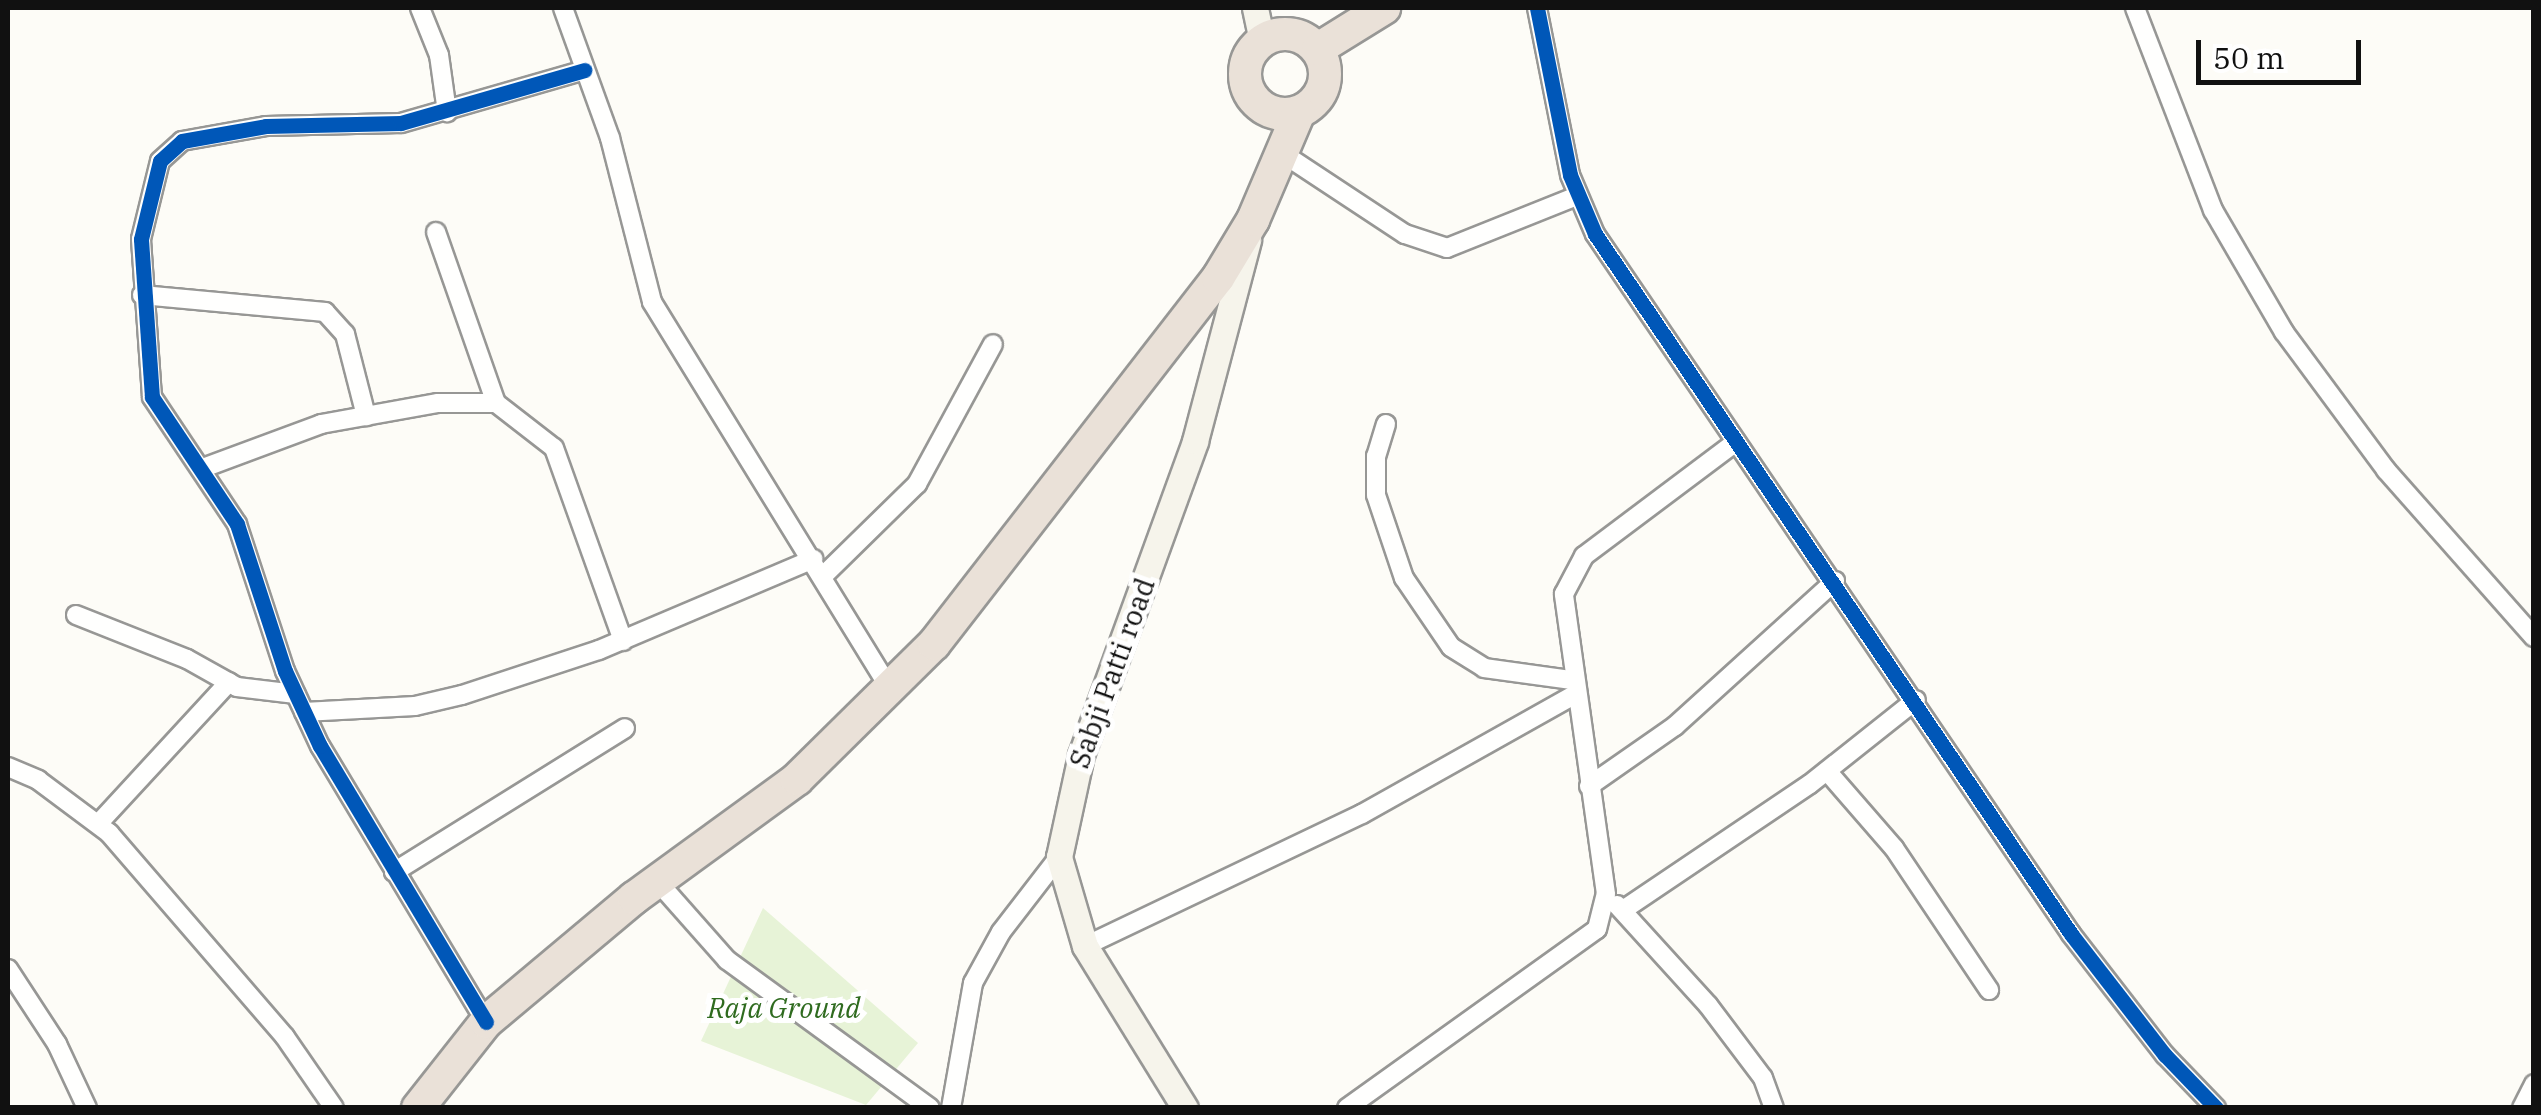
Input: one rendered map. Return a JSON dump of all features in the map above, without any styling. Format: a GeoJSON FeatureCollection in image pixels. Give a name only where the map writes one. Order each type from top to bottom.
{"type":"FeatureCollection","features":[{"type":"Feature","properties":{"kind":"highway"},"geometry":{"type":"LineString","coordinates":[[1318,49],[1384,8]]}},
{"type":"Feature","properties":{"kind":"highway"},"geometry":{"type":"LineString","coordinates":[[1298,112],[1270,111],[1249,92],[1246,63],[1262,40],[1292,34],[1318,49]]}},
{"type":"Feature","properties":{"kind":"highway"},"geometry":{"type":"LineString","coordinates":[[418,1108],[486,1022],[658,882],[797,779],[891,690],[1020,540],[1189,318],[1253,220],[1298,112],[1324,86],[1318,49]]}},
{"type":"Feature","properties":{"kind":"main road"},"geometry":{"type":"LineString","coordinates":[[1255,8],[1262,40]]}},
{"type":"Feature","properties":{"kind":"main road","name":"Sabji Patti road"},"geometry":{"type":"LineString","coordinates":[[1186,1108],[1085,946],[1059,857],[1082,756],[1196,441],[1253,220]]}},
{"type":"Feature","properties":{"kind":"street"},"geometry":{"type":"LineString","coordinates":[[420,8],[439,55],[447,112]]}},
{"type":"Feature","properties":{"kind":"street"},"geometry":{"type":"LineString","coordinates":[[563,8],[585,70],[652,302],[891,690]]}},
{"type":"Feature","properties":{"kind":"street"},"geometry":{"type":"LineString","coordinates":[[1537,8],[1577,196],[1736,442],[1835,581],[2071,934],[2166,1055],[2216,1108]]}},
{"type":"Feature","properties":{"kind":"street"},"geometry":{"type":"LineString","coordinates":[[2135,8],[2213,210],[2284,332],[2386,470],[2534,637]]}},
{"type":"Feature","properties":{"kind":"street"},"geometry":{"type":"LineString","coordinates":[[486,1022],[394,872],[304,712],[236,524],[203,468],[152,397],[142,295],[148,199],[160,162],[182,141],[266,126],[401,123],[585,70]]}},
{"type":"Feature","properties":{"kind":"street"},"geometry":{"type":"LineString","coordinates":[[1282,153],[1405,234],[1448,248],[1577,196]]}},
{"type":"Feature","properties":{"kind":"street"},"geometry":{"type":"LineString","coordinates":[[436,232],[496,403]]}},
{"type":"Feature","properties":{"kind":"street"},"geometry":{"type":"LineString","coordinates":[[142,295],[325,312],[344,334],[366,416]]}},
{"type":"Feature","properties":{"kind":"street"},"geometry":{"type":"LineString","coordinates":[[823,576],[916,484],[993,344]]}},
{"type":"Feature","properties":{"kind":"street"},"geometry":{"type":"LineString","coordinates":[[203,468],[278,436],[366,416],[477,398],[496,403],[554,448],[623,641]]}},
{"type":"Feature","properties":{"kind":"street"},"geometry":{"type":"LineString","coordinates":[[1386,424],[1376,456],[1376,495],[1404,578],[1451,647],[1484,668],[1573,688]]}},
{"type":"Feature","properties":{"kind":"street"},"geometry":{"type":"LineString","coordinates":[[1347,1108],[1582,942],[1605,913],[1606,894],[1573,688],[1564,594],[1571,574],[1584,556],[1736,442]]}},
{"type":"Feature","properties":{"kind":"street"},"geometry":{"type":"LineString","coordinates":[[304,712],[416,706],[623,641],[813,558]]}},
{"type":"Feature","properties":{"kind":"street"},"geometry":{"type":"LineString","coordinates":[[1589,786],[1675,726],[1835,581]]}},
{"type":"Feature","properties":{"kind":"street"},"geometry":{"type":"LineString","coordinates":[[76,615],[257,693],[296,694]]}},
{"type":"Feature","properties":{"kind":"street"},"geometry":{"type":"LineString","coordinates":[[98,824],[229,682]]}},
{"type":"Feature","properties":{"kind":"street"},"geometry":{"type":"LineString","coordinates":[[1085,946],[1362,814],[1573,688]]}},
{"type":"Feature","properties":{"kind":"street"},"geometry":{"type":"LineString","coordinates":[[1622,910],[1827,771],[1916,700]]}},
{"type":"Feature","properties":{"kind":"street"},"geometry":{"type":"LineString","coordinates":[[394,872],[625,728]]}},
{"type":"Feature","properties":{"kind":"street"},"geometry":{"type":"LineString","coordinates":[[1827,771],[1894,848],[1989,990]]}},
{"type":"Feature","properties":{"kind":"street"},"geometry":{"type":"LineString","coordinates":[[10,774],[98,824],[187,920],[334,1108]]}},
{"type":"Feature","properties":{"kind":"street"},"geometry":{"type":"LineString","coordinates":[[951,1108],[973,983],[1001,932],[1059,857]]}},
{"type":"Feature","properties":{"kind":"street"},"geometry":{"type":"LineString","coordinates":[[658,882],[727,960],[930,1108]]}},
{"type":"Feature","properties":{"kind":"street"},"geometry":{"type":"LineString","coordinates":[[1606,894],[1708,1005],[1763,1078],[1774,1108]]}},
{"type":"Feature","properties":{"kind":"street"},"geometry":{"type":"LineString","coordinates":[[8,969],[58,1044],[87,1108]]}},
{"type":"Feature","properties":{"kind":"street"},"geometry":{"type":"LineString","coordinates":[[2522,1108],[2534,1084]]}},
{"type":"Feature","properties":{"kind":"green space","name":"Raja Ground"},"geometry":{"type":"Polygon","coordinates":[[[763,908],[918,1043],[866,1105],[701,1041],[763,908]]]}},
{"type":"Feature","properties":{"kind":"cycle path"},"geometry":{"type":"LineString","coordinates":[[1537,8],[1570,175],[1595,234],[2071,934],[2165,1055],[2216,1108]]}},
{"type":"Feature","properties":{"kind":"cycle path"},"geometry":{"type":"LineString","coordinates":[[486,1022],[320,746],[285,671],[237,524],[152,397],[141,239],[160,161],[182,141],[266,126],[401,123],[585,70]]}}]}
